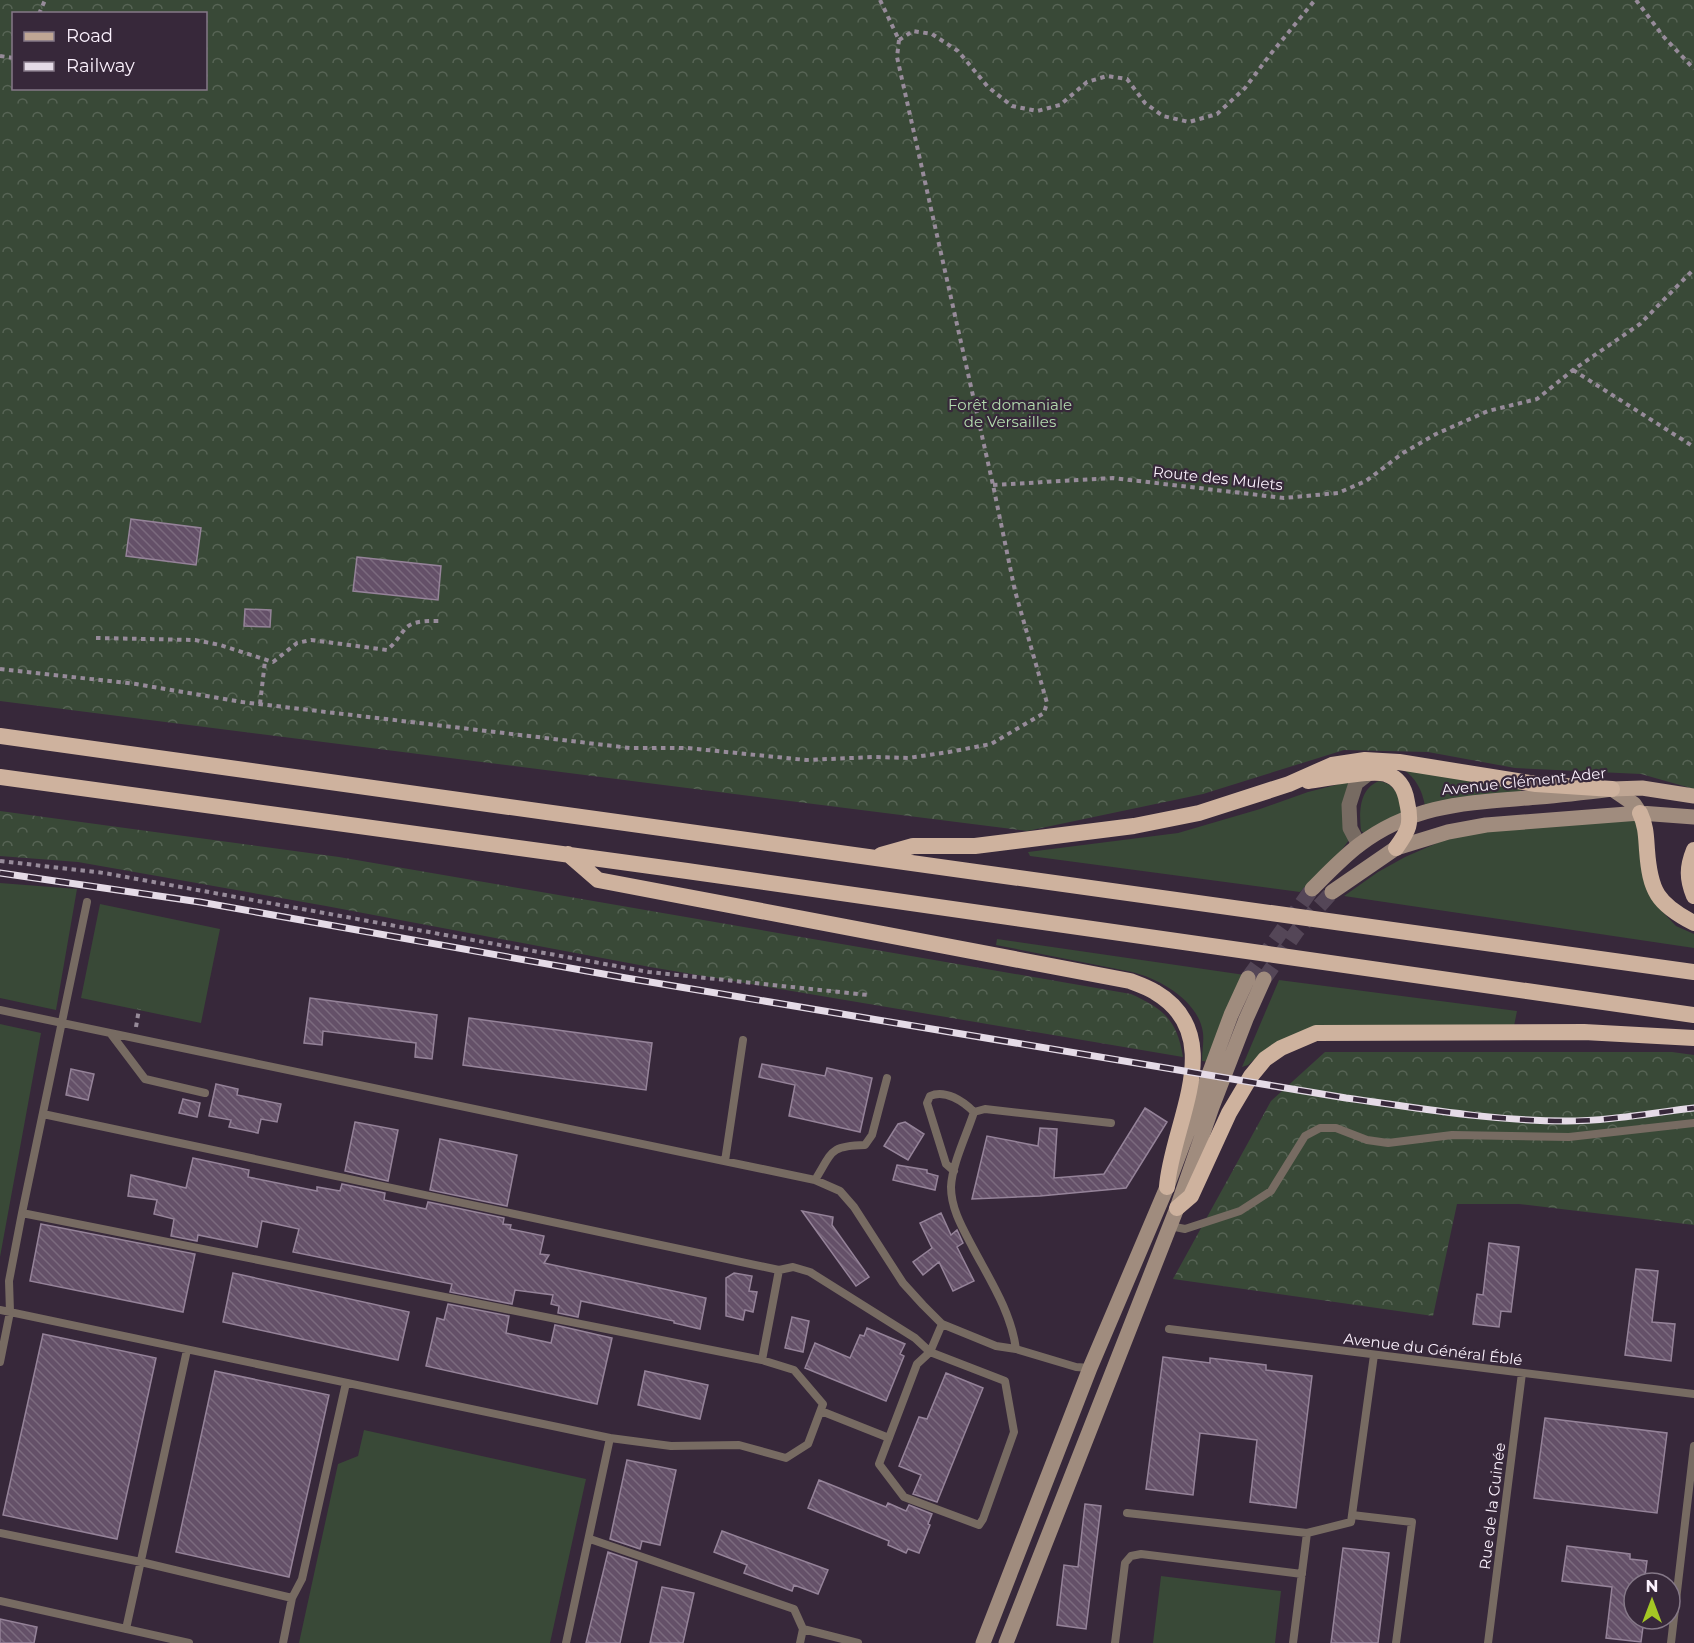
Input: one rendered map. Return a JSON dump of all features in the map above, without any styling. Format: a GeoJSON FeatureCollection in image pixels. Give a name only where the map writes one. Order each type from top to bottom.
{"type":"FeatureCollection","features":[{"type":"Feature","properties":{"kind":"highway"},"geometry":{"type":"LineString","coordinates":[[0,736],[1694,972]]}},
{"type":"Feature","properties":{"kind":"highway"},"geometry":{"type":"LineString","coordinates":[[874,857],[913,846],[975,846],[1134,826],[1199,813],[1289,784],[1332,765],[1365,760],[1399,762],[1536,784],[1612,789]]}},
{"type":"Feature","properties":{"kind":"highway"},"geometry":{"type":"LineString","coordinates":[[1289,784],[1369,773],[1386,773],[1400,782],[1406,795],[1410,816],[1409,827],[1396,848]]}},
{"type":"Feature","properties":{"kind":"highway"},"geometry":{"type":"LineString","coordinates":[[0,777],[567,854],[1694,1015]]}},
{"type":"Feature","properties":{"kind":"highway"},"geometry":{"type":"LineString","coordinates":[[1640,813],[1646,825],[1649,872],[1656,895],[1673,913],[1694,923]]}},
{"type":"Feature","properties":{"kind":"highway"},"geometry":{"type":"LineString","coordinates":[[1694,850],[1689,862],[1688,879],[1694,896]]}},
{"type":"Feature","properties":{"kind":"highway"},"geometry":{"type":"LineString","coordinates":[[567,854],[598,880],[1130,981],[1156,992],[1177,1010],[1189,1031],[1193,1047],[1191,1087],[1168,1166],[1167,1187]]}},
{"type":"Feature","properties":{"kind":"highway"},"geometry":{"type":"LineString","coordinates":[[1177,1208],[1191,1196],[1229,1113],[1251,1076],[1265,1059],[1281,1048],[1316,1033],[1584,1032],[1694,1038]]}},
{"type":"Feature","properties":{"kind":"main road","name":"Avenue Clément Ader"},"geometry":{"type":"LineString","coordinates":[[1312,889],[1359,845],[1410,816],[1445,806],[1612,789],[1642,788],[1694,796]]}},
{"type":"Feature","properties":{"kind":"main road"},"geometry":{"type":"LineString","coordinates":[[1612,789],[1634,804],[1640,813]]}},
{"type":"Feature","properties":{"kind":"main road"},"geometry":{"type":"LineString","coordinates":[[1332,892],[1396,848],[1449,832],[1486,825],[1640,813],[1694,817]]}},
{"type":"Feature","properties":{"kind":"main road"},"geometry":{"type":"LineString","coordinates":[[983,1643],[1090,1368],[1167,1187],[1231,1015],[1248,978]]}},
{"type":"Feature","properties":{"kind":"main road"},"geometry":{"type":"LineString","coordinates":[[1006,1643],[1177,1208],[1237,1041],[1264,979]]}},
{"type":"Feature","properties":{"kind":"street"},"geometry":{"type":"LineString","coordinates":[[1359,845],[1350,828],[1349,805],[1356,783],[1369,773]]}},
{"type":"Feature","properties":{"kind":"lane"},"geometry":{"type":"LineString","coordinates":[[0,1362],[10,1312],[9,1281],[87,902]]}},
{"type":"Feature","properties":{"kind":"lane"},"geometry":{"type":"LineString","coordinates":[[0,1010],[815,1180],[840,1191],[854,1207],[903,1283],[942,1324],[996,1346],[1016,1349],[1076,1367],[1090,1368]]}},
{"type":"Feature","properties":{"kind":"lane"},"geometry":{"type":"LineString","coordinates":[[111,1034],[145,1079],[206,1093]]}},
{"type":"Feature","properties":{"kind":"lane"},"geometry":{"type":"LineString","coordinates":[[725,1161],[743,1040]]}},
{"type":"Feature","properties":{"kind":"lane"},"geometry":{"type":"LineString","coordinates":[[815,1180],[833,1150],[842,1145],[865,1144],[872,1135],[887,1078]]}},
{"type":"Feature","properties":{"kind":"lane"},"geometry":{"type":"LineString","coordinates":[[954,1172],[946,1164],[927,1103],[930,1096],[944,1094],[966,1104],[974,1112]]}},
{"type":"Feature","properties":{"kind":"lane"},"geometry":{"type":"LineString","coordinates":[[974,1112],[985,1108],[1111,1123]]}},
{"type":"Feature","properties":{"kind":"lane"},"geometry":{"type":"LineString","coordinates":[[974,1112],[951,1188],[956,1215],[1000,1298],[1013,1329],[1016,1349]]}},
{"type":"Feature","properties":{"kind":"lane"},"geometry":{"type":"LineString","coordinates":[[43,1114],[779,1270],[793,1267],[810,1272],[915,1338],[930,1352],[1005,1381],[1014,1432],[979,1525],[904,1497],[879,1464],[917,1364],[930,1352],[942,1324]]}},
{"type":"Feature","properties":{"kind":"lane"},"geometry":{"type":"LineString","coordinates":[[1170,1226],[1185,1229],[1240,1211],[1271,1191],[1305,1136],[1320,1128],[1336,1128],[1367,1140],[1388,1143],[1452,1135],[1569,1137],[1694,1123]]}},
{"type":"Feature","properties":{"kind":"lane"},"geometry":{"type":"LineString","coordinates":[[0,1310],[610,1438],[671,1446],[740,1446],[786,1458],[808,1444],[823,1404],[794,1370],[762,1360],[22,1213]]}},
{"type":"Feature","properties":{"kind":"lane"},"geometry":{"type":"LineString","coordinates":[[762,1360],[779,1270]]}},
{"type":"Feature","properties":{"kind":"lane","name":"Avenue du Général Éblé"},"geometry":{"type":"LineString","coordinates":[[1169,1329],[1694,1394]]}},
{"type":"Feature","properties":{"kind":"lane"},"geometry":{"type":"LineString","coordinates":[[126,1629],[187,1350]]}},
{"type":"Feature","properties":{"kind":"lane"},"geometry":{"type":"LineString","coordinates":[[1127,1513],[1307,1533],[1351,1522],[1374,1355]]}},
{"type":"Feature","properties":{"kind":"lane","name":"Rue de la Guinée"},"geometry":{"type":"LineString","coordinates":[[1488,1643],[1522,1373]]}},
{"type":"Feature","properties":{"kind":"lane"},"geometry":{"type":"LineString","coordinates":[[284,1643],[292,1598],[302,1579],[346,1383]]}},
{"type":"Feature","properties":{"kind":"lane"},"geometry":{"type":"LineString","coordinates":[[820,1412],[889,1438]]}},
{"type":"Feature","properties":{"kind":"lane"},"geometry":{"type":"LineString","coordinates":[[566,1643],[610,1438]]}},
{"type":"Feature","properties":{"kind":"lane"},"geometry":{"type":"LineString","coordinates":[[1671,1643],[1694,1446]]}},
{"type":"Feature","properties":{"kind":"lane"},"geometry":{"type":"LineString","coordinates":[[1352,1515],[1412,1522],[1396,1643]]}},
{"type":"Feature","properties":{"kind":"lane"},"geometry":{"type":"LineString","coordinates":[[0,1533],[141,1562],[292,1598]]}},
{"type":"Feature","properties":{"kind":"lane"},"geometry":{"type":"LineString","coordinates":[[1293,1643],[1307,1533]]}},
{"type":"Feature","properties":{"kind":"lane"},"geometry":{"type":"LineString","coordinates":[[590,1539],[794,1609],[803,1629],[800,1643]]}},
{"type":"Feature","properties":{"kind":"lane"},"geometry":{"type":"LineString","coordinates":[[1116,1643],[1125,1563],[1131,1556],[1141,1554],[1302,1574]]}},
{"type":"Feature","properties":{"kind":"lane"},"geometry":{"type":"LineString","coordinates":[[0,1601],[189,1643]]}},
{"type":"Feature","properties":{"kind":"lane"},"geometry":{"type":"LineString","coordinates":[[803,1629],[858,1643]]}},
{"type":"Feature","properties":{"kind":"path"},"geometry":{"type":"LineString","coordinates":[[0,669],[136,684],[260,704],[630,748],[698,749],[757,754],[781,759],[908,758],[991,744],[1044,713],[1047,703],[1015,591],[897,57],[899,40],[880,0]]}},
{"type":"Feature","properties":{"kind":"path"},"geometry":{"type":"LineString","coordinates":[[899,40],[913,31],[932,34],[958,51],[988,87],[1012,106],[1037,111],[1060,105],[1087,82],[1107,76],[1126,79],[1145,104],[1163,116],[1189,122],[1217,114],[1245,88],[1315,0]]}},
{"type":"Feature","properties":{"kind":"path"},"geometry":{"type":"LineString","coordinates":[[1636,0],[1663,36],[1694,69]]}},
{"type":"Feature","properties":{"kind":"path","name":"Route des Mulets"},"geometry":{"type":"LineString","coordinates":[[993,485],[1113,478],[1284,498],[1338,493],[1366,481],[1403,453],[1436,434],[1488,411],[1537,399],[1640,324],[1694,269]]}},
{"type":"Feature","properties":{"kind":"path"},"geometry":{"type":"LineString","coordinates":[[1574,370],[1694,447]]}},
{"type":"Feature","properties":{"kind":"path"},"geometry":{"type":"LineString","coordinates":[[96,638],[195,640],[220,645],[273,662],[297,644],[311,640],[387,650],[396,643],[409,626],[426,621],[442,621]]}},
{"type":"Feature","properties":{"kind":"path"},"geometry":{"type":"LineString","coordinates":[[260,704],[265,661]]}},
{"type":"Feature","properties":{"kind":"path"},"geometry":{"type":"LineString","coordinates":[[0,861],[104,873],[649,972],[868,995]]}},
{"type":"Feature","properties":{"kind":"green space","name":"Forêt domaniale de Versailles"},"geometry":{"type":"Polygon","coordinates":[[[0,0],[1694,0],[1694,789],[1641,774],[1515,768],[1428,752],[1344,750],[1203,794],[1027,831],[0,701],[0,0]]]}},
{"type":"Feature","properties":{"kind":"green space"},"geometry":{"type":"Polygon","coordinates":[[[1403,769],[1521,787],[1521,792],[1425,806],[1418,785],[1403,769]]]}},
{"type":"Feature","properties":{"kind":"green space"},"geometry":{"type":"Polygon","coordinates":[[[1351,781],[1349,840],[1338,855],[1300,892],[1030,856],[1028,852],[1178,833],[1308,792],[1351,781]]]}},
{"type":"Feature","properties":{"kind":"green space"},"geometry":{"type":"Polygon","coordinates":[[[1379,781],[1394,789],[1404,814],[1367,835],[1361,831],[1362,802],[1367,790],[1379,781]]]}},
{"type":"Feature","properties":{"kind":"green space"},"geometry":{"type":"Polygon","coordinates":[[[0,811],[339,857],[1131,994],[1152,1005],[1167,1017],[1177,1034],[1183,1057],[650,967],[78,862],[0,856],[0,811]]]}},
{"type":"Feature","properties":{"kind":"green space"},"geometry":{"type":"Polygon","coordinates":[[[1639,819],[1659,908],[1676,926],[1694,934],[1694,948],[1344,896],[1378,872],[1444,840],[1491,830],[1639,819]]]}},
{"type":"Feature","properties":{"kind":"green space"},"geometry":{"type":"Polygon","coordinates":[[[0,883],[77,889],[56,1010],[0,998],[0,883]]]}},
{"type":"Feature","properties":{"kind":"green space"},"geometry":{"type":"Polygon","coordinates":[[[100,904],[220,929],[201,1023],[81,998],[100,904]]]}},
{"type":"Feature","properties":{"kind":"green space"},"geometry":{"type":"Polygon","coordinates":[[[997,939],[1245,975],[1210,1062],[1202,1061],[1203,1033],[1200,1021],[1186,1001],[1166,986],[1132,972],[996,945],[997,939]]]}},
{"type":"Feature","properties":{"kind":"green space"},"geometry":{"type":"Polygon","coordinates":[[[1279,980],[1517,1011],[1514,1026],[1340,1025],[1258,1056],[1242,1067],[1279,980]]]}},
{"type":"Feature","properties":{"kind":"green space"},"geometry":{"type":"Polygon","coordinates":[[[0,1024],[41,1033],[0,1257],[0,1024]]]}},
{"type":"Feature","properties":{"kind":"green space"},"geometry":{"type":"Polygon","coordinates":[[[1325,1052],[1672,1052],[1694,1055],[1694,1225],[1519,1204],[1457,1204],[1433,1316],[1173,1279],[1271,1101],[1325,1052]]]}},
{"type":"Feature","properties":{"kind":"green space"},"geometry":{"type":"Polygon","coordinates":[[[364,1430],[586,1479],[550,1643],[299,1643],[338,1464],[358,1456],[364,1430]]]}},
{"type":"Feature","properties":{"kind":"green space"},"geometry":{"type":"Polygon","coordinates":[[[1161,1576],[1281,1591],[1275,1643],[1153,1643],[1161,1576]]]}},
{"type":"Feature","properties":{"kind":"building"},"geometry":{"type":"Polygon","coordinates":[[[131,519],[201,528],[196,565],[126,556],[131,519]]]}},
{"type":"Feature","properties":{"kind":"building"},"geometry":{"type":"Polygon","coordinates":[[[357,557],[441,566],[438,600],[353,591],[357,557]]]}},
{"type":"Feature","properties":{"kind":"building"},"geometry":{"type":"Polygon","coordinates":[[[245,609],[271,610],[270,627],[244,626],[245,609]]]}},
{"type":"Feature","properties":{"kind":"building"},"geometry":{"type":"Polygon","coordinates":[[[310,998],[437,1015],[432,1059],[415,1057],[416,1043],[323,1031],[322,1045],[304,1043],[310,998]]]}},
{"type":"Feature","properties":{"kind":"building"},"geometry":{"type":"Polygon","coordinates":[[[469,1018],[652,1043],[646,1090],[463,1065],[469,1018]]]}},
{"type":"Feature","properties":{"kind":"building"},"geometry":{"type":"Polygon","coordinates":[[[762,1064],[825,1076],[827,1068],[872,1078],[860,1132],[789,1116],[795,1085],[759,1077],[762,1064]]]}},
{"type":"Feature","properties":{"kind":"building"},"geometry":{"type":"Polygon","coordinates":[[[71,1069],[94,1074],[88,1100],[66,1095],[71,1069]]]}},
{"type":"Feature","properties":{"kind":"building"},"geometry":{"type":"Polygon","coordinates":[[[216,1084],[238,1089],[237,1095],[281,1104],[277,1122],[261,1119],[258,1133],[229,1127],[231,1120],[209,1116],[216,1084]]]}},
{"type":"Feature","properties":{"kind":"building"},"geometry":{"type":"Polygon","coordinates":[[[183,1099],[200,1103],[197,1117],[179,1113],[183,1099]]]}},
{"type":"Feature","properties":{"kind":"building"},"geometry":{"type":"Polygon","coordinates":[[[1145,1108],[1167,1122],[1126,1188],[1040,1196],[972,1199],[987,1136],[1038,1146],[1040,1128],[1057,1129],[1054,1178],[1104,1174],[1145,1108]]]}},
{"type":"Feature","properties":{"kind":"building"},"geometry":{"type":"Polygon","coordinates":[[[355,1122],[398,1130],[388,1181],[345,1171],[355,1122]]]}},
{"type":"Feature","properties":{"kind":"building"},"geometry":{"type":"Polygon","coordinates":[[[905,1122],[924,1134],[908,1160],[884,1146],[898,1124],[905,1122]]]}},
{"type":"Feature","properties":{"kind":"building"},"geometry":{"type":"Polygon","coordinates":[[[440,1139],[517,1155],[507,1206],[430,1190],[440,1139]]]}},
{"type":"Feature","properties":{"kind":"building"},"geometry":{"type":"Polygon","coordinates":[[[193,1158],[249,1170],[248,1177],[317,1191],[317,1187],[340,1191],[342,1184],[385,1193],[384,1200],[426,1209],[428,1202],[504,1218],[503,1224],[511,1225],[510,1229],[544,1236],[540,1254],[549,1255],[544,1263],[706,1298],[700,1329],[674,1323],[674,1321],[581,1301],[578,1317],[558,1313],[559,1306],[551,1304],[553,1295],[515,1290],[512,1304],[450,1292],[452,1284],[293,1252],[299,1229],[262,1221],[257,1247],[198,1235],[197,1241],[171,1236],[174,1219],[154,1214],[157,1200],[128,1196],[131,1175],[186,1188],[193,1158]]]}},
{"type":"Feature","properties":{"kind":"building"},"geometry":{"type":"Polygon","coordinates":[[[897,1165],[927,1170],[927,1173],[938,1176],[935,1190],[893,1180],[897,1165]]]}},
{"type":"Feature","properties":{"kind":"building"},"geometry":{"type":"Polygon","coordinates":[[[802,1211],[833,1217],[832,1225],[869,1277],[856,1286],[802,1211]]]}},
{"type":"Feature","properties":{"kind":"building"},"geometry":{"type":"Polygon","coordinates":[[[941,1213],[951,1235],[957,1230],[963,1243],[957,1247],[974,1281],[953,1291],[939,1262],[923,1275],[913,1262],[932,1248],[920,1223],[941,1213]]]}},
{"type":"Feature","properties":{"kind":"building"},"geometry":{"type":"Polygon","coordinates":[[[41,1224],[195,1254],[183,1312],[30,1281],[41,1224]]]}},
{"type":"Feature","properties":{"kind":"building"},"geometry":{"type":"Polygon","coordinates":[[[1489,1243],[1519,1247],[1511,1312],[1501,1311],[1499,1327],[1473,1324],[1477,1294],[1483,1295],[1489,1243]]]}},
{"type":"Feature","properties":{"kind":"building"},"geometry":{"type":"Polygon","coordinates":[[[1636,1269],[1658,1271],[1652,1322],[1675,1324],[1671,1361],[1625,1355],[1636,1269]]]}},
{"type":"Feature","properties":{"kind":"building"},"geometry":{"type":"Polygon","coordinates":[[[233,1273],[409,1312],[398,1360],[223,1322],[233,1273]]]}},
{"type":"Feature","properties":{"kind":"building"},"geometry":{"type":"Polygon","coordinates":[[[734,1273],[752,1276],[749,1291],[757,1292],[753,1312],[745,1310],[743,1320],[726,1316],[726,1278],[734,1273]]]}},
{"type":"Feature","properties":{"kind":"building"},"geometry":{"type":"Polygon","coordinates":[[[448,1304],[509,1316],[506,1333],[551,1343],[555,1325],[612,1338],[597,1404],[426,1366],[437,1318],[444,1320],[448,1304]]]}},
{"type":"Feature","properties":{"kind":"building"},"geometry":{"type":"Polygon","coordinates":[[[792,1317],[809,1321],[803,1352],[785,1348],[792,1317]]]}},
{"type":"Feature","properties":{"kind":"building"},"geometry":{"type":"Polygon","coordinates":[[[867,1328],[905,1344],[900,1354],[904,1356],[886,1401],[805,1368],[815,1343],[850,1358],[860,1335],[864,1336],[867,1328]]]}},
{"type":"Feature","properties":{"kind":"building"},"geometry":{"type":"Polygon","coordinates":[[[43,1334],[156,1358],[117,1539],[3,1515],[43,1334]]]}},
{"type":"Feature","properties":{"kind":"building"},"geometry":{"type":"Polygon","coordinates":[[[1163,1357],[1210,1363],[1210,1358],[1266,1365],[1266,1370],[1312,1376],[1296,1508],[1250,1502],[1257,1440],[1200,1433],[1193,1495],[1146,1489],[1163,1357]]]}},
{"type":"Feature","properties":{"kind":"building"},"geometry":{"type":"Polygon","coordinates":[[[215,1371],[329,1395],[289,1577],[176,1552],[215,1371]]]}},
{"type":"Feature","properties":{"kind":"building"},"geometry":{"type":"Polygon","coordinates":[[[645,1371],[708,1385],[700,1419],[638,1405],[645,1371]]]}},
{"type":"Feature","properties":{"kind":"building"},"geometry":{"type":"Polygon","coordinates":[[[946,1373],[983,1388],[937,1502],[913,1494],[921,1475],[899,1466],[919,1417],[927,1419],[946,1373]]]}},
{"type":"Feature","properties":{"kind":"building"},"geometry":{"type":"Polygon","coordinates":[[[1545,1418],[1667,1433],[1657,1513],[1534,1498],[1545,1418]]]}},
{"type":"Feature","properties":{"kind":"building"},"geometry":{"type":"Polygon","coordinates":[[[627,1460],[676,1470],[660,1545],[642,1541],[640,1549],[610,1539],[627,1460]]]}},
{"type":"Feature","properties":{"kind":"building"},"geometry":{"type":"Polygon","coordinates":[[[819,1480],[886,1507],[888,1503],[906,1511],[909,1505],[932,1514],[919,1553],[908,1549],[906,1553],[888,1545],[889,1541],[808,1508],[819,1480]]]}},
{"type":"Feature","properties":{"kind":"building"},"geometry":{"type":"Polygon","coordinates":[[[1085,1504],[1101,1506],[1086,1629],[1057,1625],[1064,1565],[1078,1567],[1085,1504]]]}},
{"type":"Feature","properties":{"kind":"building"},"geometry":{"type":"Polygon","coordinates":[[[722,1531],[828,1570],[818,1594],[794,1585],[792,1591],[744,1573],[747,1565],[714,1552],[722,1531]]]}},
{"type":"Feature","properties":{"kind":"building"},"geometry":{"type":"Polygon","coordinates":[[[1567,1546],[1630,1554],[1630,1559],[1647,1561],[1646,1571],[1622,1571],[1622,1631],[1642,1631],[1641,1642],[1606,1638],[1612,1587],[1562,1581],[1567,1546]]]}},
{"type":"Feature","properties":{"kind":"building"},"geometry":{"type":"Polygon","coordinates":[[[1343,1548],[1389,1553],[1378,1643],[1331,1643],[1343,1548]]]}},
{"type":"Feature","properties":{"kind":"building"},"geometry":{"type":"Polygon","coordinates":[[[608,1552],[637,1562],[620,1643],[586,1643],[608,1552]]]}},
{"type":"Feature","properties":{"kind":"building"},"geometry":{"type":"Polygon","coordinates":[[[662,1587],[694,1593],[683,1643],[650,1643],[662,1587]]]}},
{"type":"Feature","properties":{"kind":"building"},"geometry":{"type":"Polygon","coordinates":[[[0,1619],[37,1627],[34,1643],[0,1643],[0,1619]]]}},
{"type":"Feature","properties":{"kind":"tunnel"},"geometry":{"type":"LineString","coordinates":[[1248,978],[1312,889]]}},
{"type":"Feature","properties":{"kind":"tunnel"},"geometry":{"type":"LineString","coordinates":[[1264,979],[1297,931],[1332,892]]}},
{"type":"Feature","properties":{"kind":"railway"},"geometry":{"type":"LineString","coordinates":[[0,873],[200,902],[626,978],[1428,1110],[1511,1119],[1582,1121],[1694,1108]]}}]}
